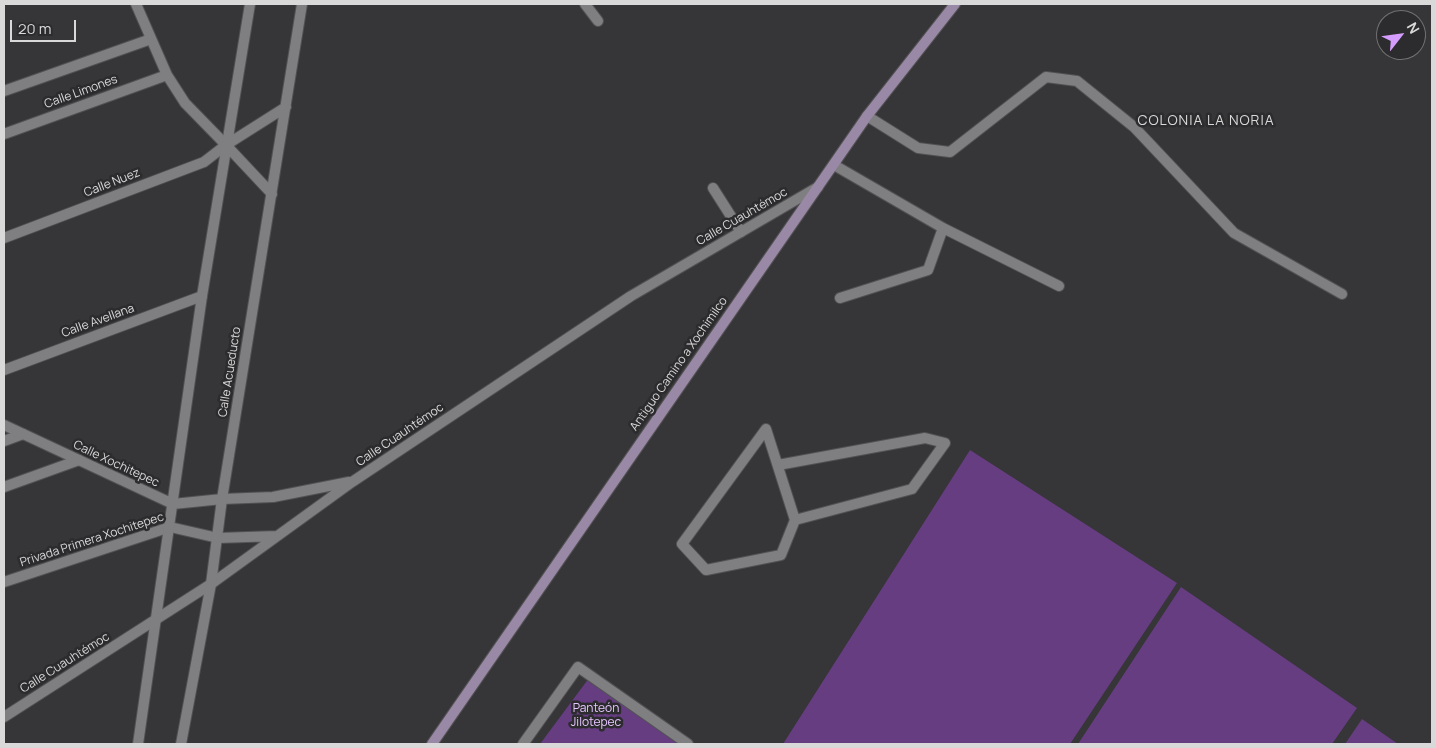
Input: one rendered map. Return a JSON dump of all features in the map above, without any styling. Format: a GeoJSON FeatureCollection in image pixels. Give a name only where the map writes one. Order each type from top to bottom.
{"type":"FeatureCollection","features":[{"type":"Feature","properties":{"kind":"main road","name":"Antiguo Camino a Xochimilco"},"geometry":{"type":"LineString","coordinates":[[432,744],[867,116],[955,4]]}},
{"type":"Feature","properties":{"kind":"street"},"geometry":{"type":"LineString","coordinates":[[136,4],[167,75],[185,103],[272,194]]}},
{"type":"Feature","properties":{"kind":"street"},"geometry":{"type":"LineString","coordinates":[[138,744],[202,296],[250,4]]}},
{"type":"Feature","properties":{"kind":"street","name":"Calle Acueducto"},"geometry":{"type":"LineString","coordinates":[[181,744],[211,584],[222,499],[302,4]]}},
{"type":"Feature","properties":{"kind":"street"},"geometry":{"type":"LineString","coordinates":[[585,4],[598,21]]}},
{"type":"Feature","properties":{"kind":"street"},"geometry":{"type":"LineString","coordinates":[[4,91],[151,39]]}},
{"type":"Feature","properties":{"kind":"street","name":"Calle Limones"},"geometry":{"type":"LineString","coordinates":[[4,134],[167,75]]}},
{"type":"Feature","properties":{"kind":"street"},"geometry":{"type":"LineString","coordinates":[[867,116],[918,148],[950,152],[1046,77],[1077,81],[1134,127],[1234,233],[1342,294]]}},
{"type":"Feature","properties":{"kind":"street","name":"Calle Nuez"},"geometry":{"type":"LineString","coordinates":[[4,238],[204,162],[226,145],[286,107]]}},
{"type":"Feature","properties":{"kind":"street"},"geometry":{"type":"LineString","coordinates":[[834,165],[943,228],[1059,286]]}},
{"type":"Feature","properties":{"kind":"street","name":"Calle Cuauhtémoc"},"geometry":{"type":"LineString","coordinates":[[4,717],[211,584],[352,482],[631,296],[818,187]]}},
{"type":"Feature","properties":{"kind":"street"},"geometry":{"type":"LineString","coordinates":[[713,188],[741,232]]}},
{"type":"Feature","properties":{"kind":"street"},"geometry":{"type":"LineString","coordinates":[[840,298],[928,270],[943,228]]}},
{"type":"Feature","properties":{"kind":"street","name":"Calle Avellana"},"geometry":{"type":"LineString","coordinates":[[4,370],[202,296]]}},
{"type":"Feature","properties":{"kind":"street","name":"Calle Xochitepec"},"geometry":{"type":"LineString","coordinates":[[4,425],[173,504]]}},
{"type":"Feature","properties":{"kind":"street"},"geometry":{"type":"LineString","coordinates":[[766,429],[778,464],[796,520],[781,555],[706,570],[682,544],[766,429]]}},
{"type":"Feature","properties":{"kind":"street"},"geometry":{"type":"LineString","coordinates":[[4,441],[24,434]]}},
{"type":"Feature","properties":{"kind":"street"},"geometry":{"type":"LineString","coordinates":[[778,464],[925,438],[945,443],[912,489],[796,520]]}},
{"type":"Feature","properties":{"kind":"street"},"geometry":{"type":"LineString","coordinates":[[4,487],[79,460]]}},
{"type":"Feature","properties":{"kind":"street"},"geometry":{"type":"LineString","coordinates":[[173,504],[222,499],[273,497],[352,482]]}},
{"type":"Feature","properties":{"kind":"street","name":"Privada Primera Xochitepec"},"geometry":{"type":"LineString","coordinates":[[4,582],[170,527],[218,538],[277,536]]}},
{"type":"Feature","properties":{"kind":"street"},"geometry":{"type":"LineString","coordinates":[[523,744],[578,667],[688,744]]}},
{"type":"Feature","properties":{"kind":"green space"},"geometry":{"type":"Polygon","coordinates":[[[970,450],[1177,583],[1070,744],[783,744],[970,450]]]}},
{"type":"Feature","properties":{"kind":"green space"},"geometry":{"type":"Polygon","coordinates":[[[1181,587],[1357,708],[1332,744],[1078,744],[1181,587]]]}},
{"type":"Feature","properties":{"kind":"green space","name":"Panteón Jilotepec"},"geometry":{"type":"Polygon","coordinates":[[[589,678],[695,744],[540,744],[589,678]]]}},
{"type":"Feature","properties":{"kind":"green space"},"geometry":{"type":"Polygon","coordinates":[[[1362,719],[1398,744],[1345,744],[1362,719]]]}},
{"type":"Feature","properties":{"kind":"district","name":"COLONIA LA NORIA"},"geometry":{"type":"Point","coordinates":[1206,121]}}]}
